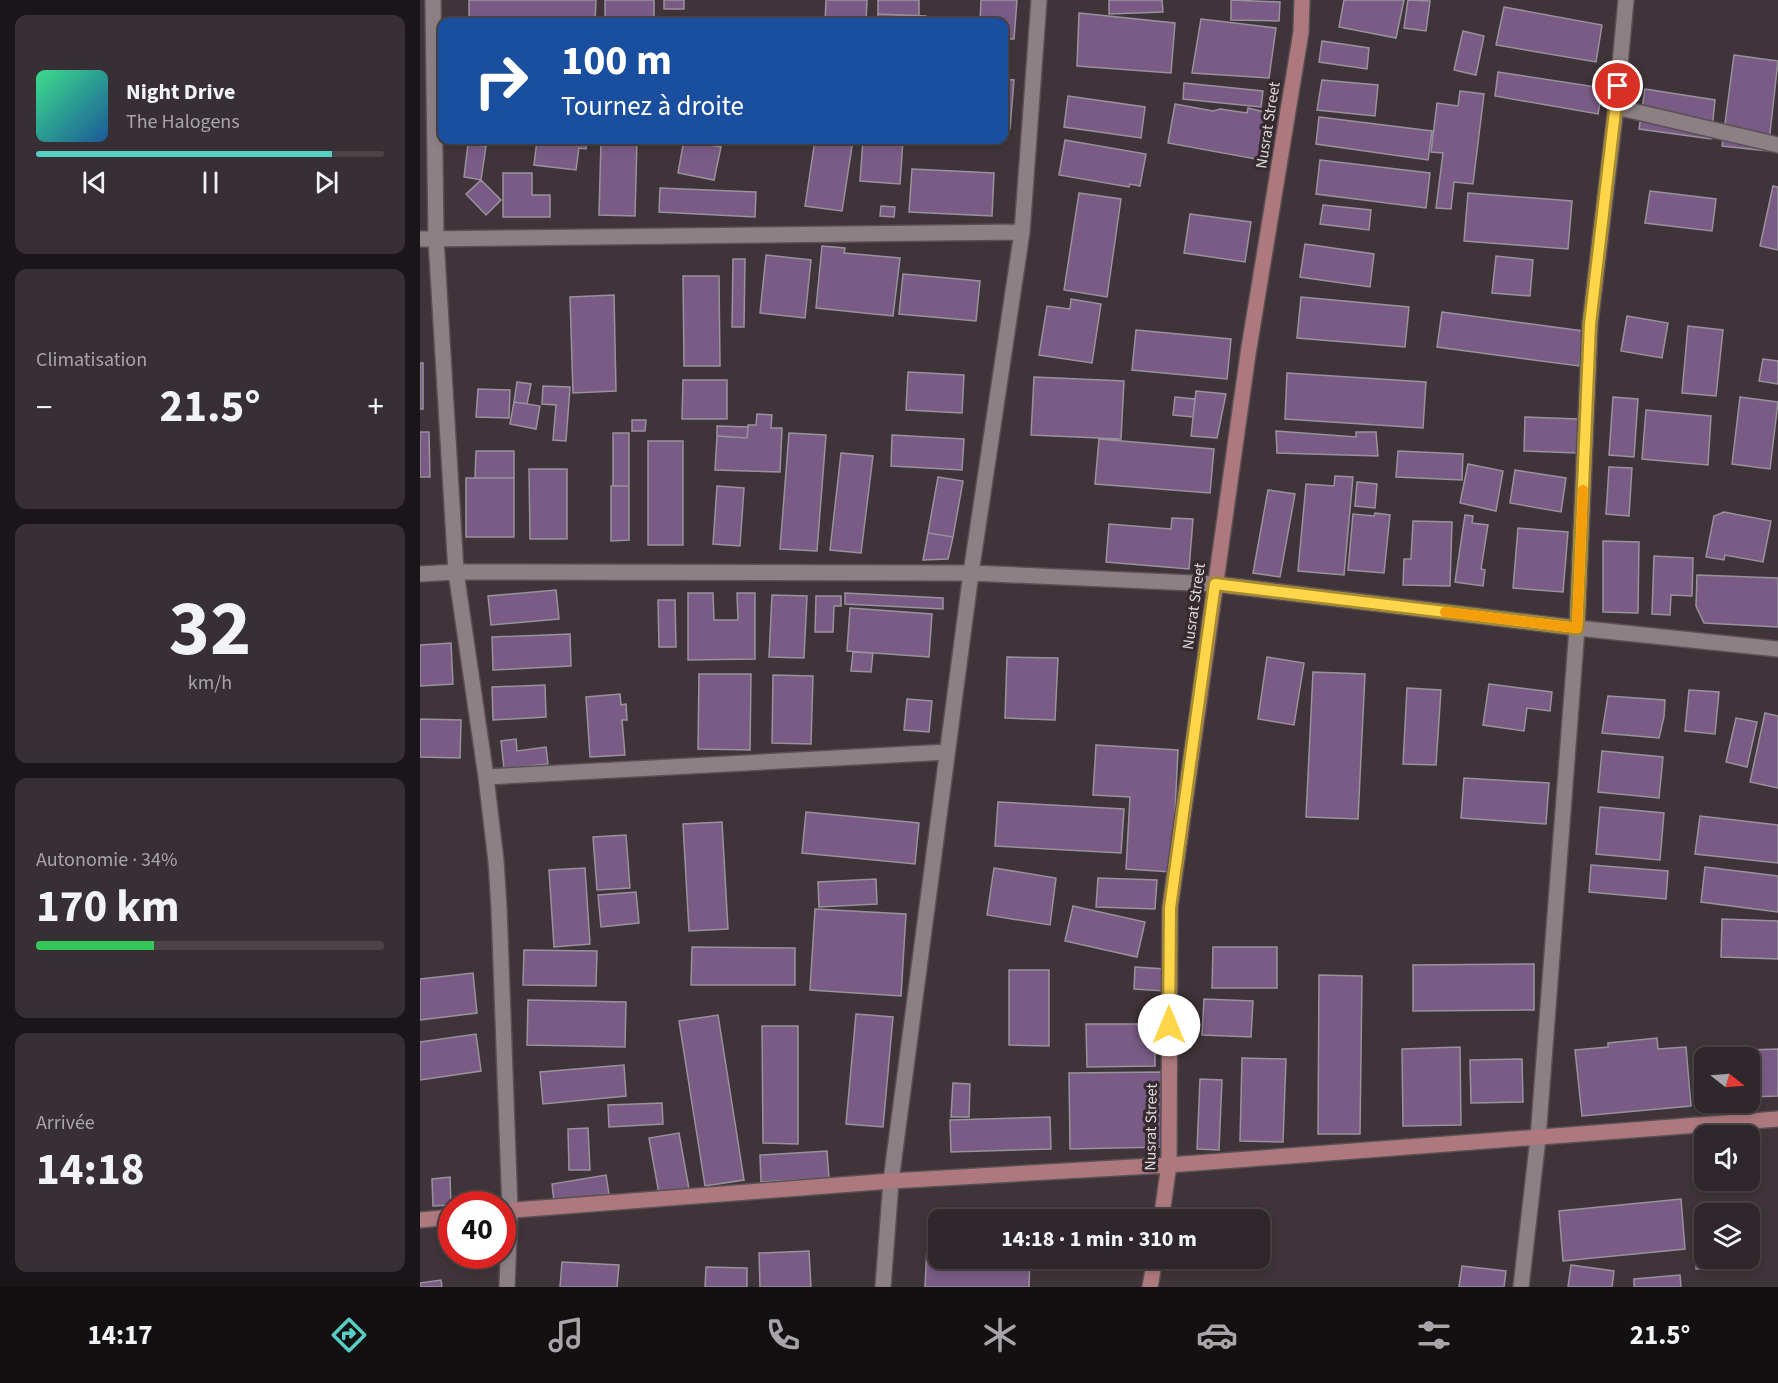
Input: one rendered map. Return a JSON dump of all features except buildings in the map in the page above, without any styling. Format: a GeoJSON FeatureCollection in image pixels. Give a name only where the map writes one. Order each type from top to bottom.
{"type":"FeatureCollection","features":[{"type":"Feature","properties":{"kind":"street"},"geometry":{"type":"LineString","coordinates":[[433,0],[436,239],[456,572],[496,861],[506,1191]]}},
{"type":"Feature","properties":{"kind":"street"},"geometry":{"type":"LineString","coordinates":[[883,1287],[891,1181],[947,752],[1022,232],[1039,0]]}},
{"type":"Feature","properties":{"kind":"street","name":"Nusrat Street"},"geometry":{"type":"LineString","coordinates":[[1163,1209],[1169,1165],[1170,908],[1248,354],[1301,32],[1302,0]]}},
{"type":"Feature","properties":{"kind":"street"},"geometry":{"type":"LineString","coordinates":[[1521,1287],[1538,1138],[1577,628],[1590,324],[1616,107],[1626,0]]}},
{"type":"Feature","properties":{"kind":"street"},"geometry":{"type":"LineString","coordinates":[[1616,107],[1778,145]]}},
{"type":"Feature","properties":{"kind":"street"},"geometry":{"type":"LineString","coordinates":[[420,239],[1022,232]]}},
{"type":"Feature","properties":{"kind":"street"},"geometry":{"type":"LineString","coordinates":[[420,574],[456,572],[971,573],[1215,584],[1577,628],[1778,649]]}},
{"type":"Feature","properties":{"kind":"street"},"geometry":{"type":"LineString","coordinates":[[486,777],[947,752]]}},
{"type":"Feature","properties":{"kind":"street"},"geometry":{"type":"LineString","coordinates":[[516,1210],[891,1181],[1169,1165],[1778,1119]]}},
{"type":"Feature","properties":{"kind":"street"},"geometry":{"type":"LineString","coordinates":[[420,1220],[438,1218]]}},
{"type":"Feature","properties":{"kind":"street"},"geometry":{"type":"LineString","coordinates":[[507,1269],[507,1287]]}},
{"type":"Feature","properties":{"kind":"street"},"geometry":{"type":"LineString","coordinates":[[1150,1287],[1153,1269]]}},
{"type":"Feature","properties":{"kind":"slow traffic"},"geometry":{"type":"LineString","coordinates":[[1445,612],[1577,628],[1583,490]]}},
{"type":"Feature","properties":{"kind":"route"},"geometry":{"type":"LineString","coordinates":[[1169,1025],[1170,908],[1215,584],[1577,628],[1590,324],[1618,86]]}}]}
